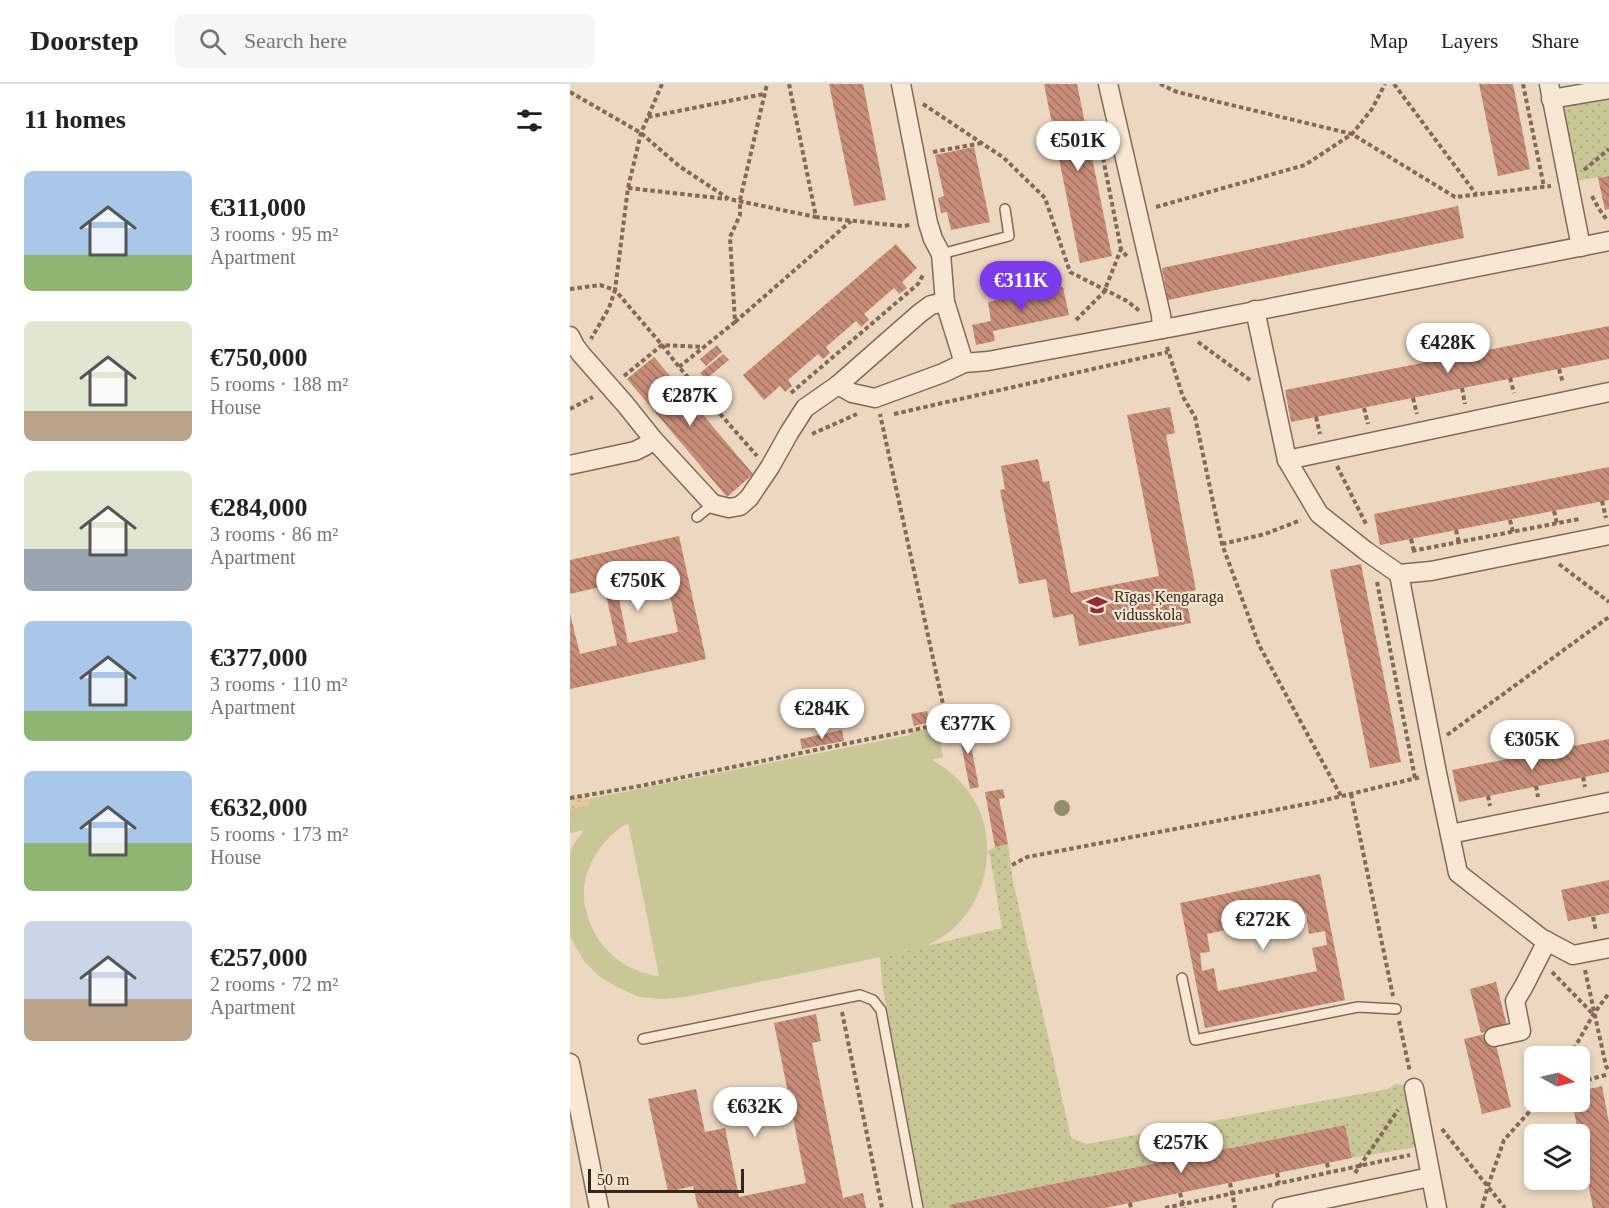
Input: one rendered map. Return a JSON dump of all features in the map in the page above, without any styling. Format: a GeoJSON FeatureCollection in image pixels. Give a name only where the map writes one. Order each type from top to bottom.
{"type":"FeatureCollection","features":[{"type":"Feature","properties":{"kind":"street"},"geometry":{"type":"LineString","coordinates":[[1108,84],[1161,315],[1171,328]]}},
{"type":"Feature","properties":{"kind":"street"},"geometry":{"type":"LineString","coordinates":[[1581,247],[1550,91],[1609,89]]}},
{"type":"Feature","properties":{"kind":"street"},"geometry":{"type":"LineString","coordinates":[[902,90],[928,223],[940,254],[945,302],[964,363]]}},
{"type":"Feature","properties":{"kind":"street"},"geometry":{"type":"LineString","coordinates":[[838,385],[852,393],[875,398],[964,363],[988,361],[1171,328],[1609,241]]}},
{"type":"Feature","properties":{"kind":"street"},"geometry":{"type":"LineString","coordinates":[[570,336],[581,354],[712,504],[729,508],[740,506],[749,498],[806,408],[838,385],[930,305],[945,302]]}},
{"type":"Feature","properties":{"kind":"street"},"geometry":{"type":"LineString","coordinates":[[1255,310],[1287,460],[1319,514],[1399,574],[1431,571],[1609,535]]}},
{"type":"Feature","properties":{"kind":"street"},"geometry":{"type":"LineString","coordinates":[[1287,460],[1609,392]]}},
{"type":"Feature","properties":{"kind":"street"},"geometry":{"type":"LineString","coordinates":[[570,465],[635,451],[653,439]]}},
{"type":"Feature","properties":{"kind":"street"},"geometry":{"type":"LineString","coordinates":[[1399,574],[1458,873],[1547,940],[1574,954],[1609,948]]}},
{"type":"Feature","properties":{"kind":"street"},"geometry":{"type":"LineString","coordinates":[[1450,834],[1609,802]]}},
{"type":"Feature","properties":{"kind":"street"},"geometry":{"type":"LineString","coordinates":[[1494,1037],[1521,1031],[1515,1001],[1547,940]]}},
{"type":"Feature","properties":{"kind":"street"},"geometry":{"type":"LineString","coordinates":[[570,1062],[599,1208]]}},
{"type":"Feature","properties":{"kind":"street"},"geometry":{"type":"LineString","coordinates":[[1414,1088],[1437,1208]]}},
{"type":"Feature","properties":{"kind":"street"},"geometry":{"type":"LineString","coordinates":[[1282,1208],[1341,1202],[1431,1177]]}},
{"type":"Feature","properties":{"kind":"lane"},"geometry":{"type":"LineString","coordinates":[[940,254],[1009,236],[1005,209]]}},
{"type":"Feature","properties":{"kind":"lane"},"geometry":{"type":"LineString","coordinates":[[697,517],[712,504]]}},
{"type":"Feature","properties":{"kind":"lane"},"geometry":{"type":"LineString","coordinates":[[1182,978],[1195,1040],[1358,1008],[1396,1009]]}},
{"type":"Feature","properties":{"kind":"lane"},"geometry":{"type":"LineString","coordinates":[[643,1040],[860,995],[873,1000],[881,1010],[918,1208]]}},
{"type":"Feature","properties":{"kind":"path"},"geometry":{"type":"LineString","coordinates":[[581,354],[609,308],[615,290],[628,188],[641,133],[662,84]]}},
{"type":"Feature","properties":{"kind":"path"},"geometry":{"type":"LineString","coordinates":[[735,322],[730,237],[740,215],[740,201],[767,84]]}},
{"type":"Feature","properties":{"kind":"path"},"geometry":{"type":"LineString","coordinates":[[789,84],[816,217]]}},
{"type":"Feature","properties":{"kind":"path"},"geometry":{"type":"LineString","coordinates":[[1161,84],[1177,92],[1352,134],[1455,198],[1568,184],[1609,148]]}},
{"type":"Feature","properties":{"kind":"path"},"geometry":{"type":"LineString","coordinates":[[1137,213],[1305,165],[1352,134],[1372,109],[1385,84]]}},
{"type":"Feature","properties":{"kind":"path"},"geometry":{"type":"LineString","coordinates":[[1394,84],[1476,195]]}},
{"type":"Feature","properties":{"kind":"path"},"geometry":{"type":"LineString","coordinates":[[1523,84],[1544,187]]}},
{"type":"Feature","properties":{"kind":"path"},"geometry":{"type":"LineString","coordinates":[[902,90],[1004,158],[1045,198],[1070,272],[1127,301],[1206,349],[1274,397]]}},
{"type":"Feature","properties":{"kind":"path"},"geometry":{"type":"LineString","coordinates":[[570,92],[641,133],[679,166],[729,199]]}},
{"type":"Feature","properties":{"kind":"path"},"geometry":{"type":"LineString","coordinates":[[648,117],[764,94]]}},
{"type":"Feature","properties":{"kind":"path"},"geometry":{"type":"LineString","coordinates":[[915,156],[982,143]]}},
{"type":"Feature","properties":{"kind":"path"},"geometry":{"type":"LineString","coordinates":[[628,188],[729,199],[816,217],[902,226],[928,223]]}},
{"type":"Feature","properties":{"kind":"path"},"geometry":{"type":"LineString","coordinates":[[679,367],[735,322],[851,221]]}},
{"type":"Feature","properties":{"kind":"path"},"geometry":{"type":"LineString","coordinates":[[1076,320],[1105,290],[1121,249]]}},
{"type":"Feature","properties":{"kind":"path"},"geometry":{"type":"LineString","coordinates":[[806,408],[790,392],[918,284],[927,269]]}},
{"type":"Feature","properties":{"kind":"path"},"geometry":{"type":"LineString","coordinates":[[570,290],[600,285],[615,290],[679,367],[770,467]]}},
{"type":"Feature","properties":{"kind":"path"},"geometry":{"type":"LineString","coordinates":[[1171,328],[1168,352],[1183,397],[1196,417],[1222,544],[1259,645],[1341,796]]}},
{"type":"Feature","properties":{"kind":"path"},"geometry":{"type":"LineString","coordinates":[[570,409],[610,387],[662,345],[704,347]]}},
{"type":"Feature","properties":{"kind":"path"},"geometry":{"type":"LineString","coordinates":[[892,414],[1168,352]]}},
{"type":"Feature","properties":{"kind":"path"},"geometry":{"type":"LineString","coordinates":[[570,798],[947,723],[883,423],[875,398]]}},
{"type":"Feature","properties":{"kind":"path"},"geometry":{"type":"LineString","coordinates":[[1329,451],[1369,532]]}},
{"type":"Feature","properties":{"kind":"path"},"geometry":{"type":"LineString","coordinates":[[1596,516],[1609,513]]}},
{"type":"Feature","properties":{"kind":"path"},"geometry":{"type":"LineString","coordinates":[[1222,544],[1265,534],[1319,514]]}},
{"type":"Feature","properties":{"kind":"path"},"geometry":{"type":"LineString","coordinates":[[1415,778],[1371,555],[1586,518]]}},
{"type":"Feature","properties":{"kind":"path"},"geometry":{"type":"LineString","coordinates":[[1539,549],[1609,602]]}},
{"type":"Feature","properties":{"kind":"path"},"geometry":{"type":"LineString","coordinates":[[1432,746],[1609,617]]}},
{"type":"Feature","properties":{"kind":"path"},"geometry":{"type":"LineString","coordinates":[[1012,865],[1027,857],[1351,794],[1437,773]]}},
{"type":"Feature","properties":{"kind":"path"},"geometry":{"type":"LineString","coordinates":[[1341,1202],[1360,1166],[1414,1088],[1351,794]]}},
{"type":"Feature","properties":{"kind":"path"},"geometry":{"type":"LineString","coordinates":[[1581,953],[1593,1015],[1609,1073],[1590,1079]]}},
{"type":"Feature","properties":{"kind":"path"},"geometry":{"type":"LineString","coordinates":[[1538,958],[1593,1015]]}},
{"type":"Feature","properties":{"kind":"path"},"geometry":{"type":"LineString","coordinates":[[1576,1046],[1593,1015],[1609,993]]}},
{"type":"Feature","properties":{"kind":"path"},"geometry":{"type":"LineString","coordinates":[[840,999],[882,1208]]}},
{"type":"Feature","properties":{"kind":"path"},"geometry":{"type":"LineString","coordinates":[[1602,1047],[1609,1052]]}},
{"type":"Feature","properties":{"kind":"path"},"geometry":{"type":"LineString","coordinates":[[1482,1208],[1504,1140],[1529,1112]]}},
{"type":"Feature","properties":{"kind":"path"},"geometry":{"type":"LineString","coordinates":[[1437,1124],[1505,1208]]}},
{"type":"Feature","properties":{"kind":"path"},"geometry":{"type":"LineString","coordinates":[[1165,1208],[1184,1206],[1426,1152]]}},
{"type":"Feature","properties":{"kind":"path"},"geometry":{"type":"LineString","coordinates":[[1230,1183],[1235,1208]]}},
{"type":"Feature","properties":{"kind":"path"},"geometry":{"type":"LineString","coordinates":[[1180,1193],[1184,1206]]}},
{"type":"Feature","properties":{"kind":"shaded area"},"geometry":{"type":"Polygon","coordinates":[[[1606,93],[1609,99],[1609,176],[1574,181],[1559,103],[1606,93]]]}},
{"type":"Feature","properties":{"kind":"shaded area"},"geometry":{"type":"Polygon","coordinates":[[[938,727],[943,757],[932,760],[945,768],[964,786],[983,820],[987,839],[984,877],[977,896],[968,912],[947,934],[920,949],[686,997],[662,999],[639,997],[617,987],[600,977],[584,961],[570,937],[570,854],[584,830],[570,833],[570,809],[589,805],[588,799],[910,735],[911,732],[938,727]],[[628,823],[602,845],[590,865],[584,887],[584,904],[593,929],[614,957],[635,969],[659,975],[628,823]]]}},
{"type":"Feature","properties":{"kind":"shaded area"},"geometry":{"type":"Polygon","coordinates":[[[1008,844],[1013,881],[1071,1138],[1087,1144],[1388,1089],[1396,1084],[1406,1085],[1416,1147],[1352,1158],[1345,1125],[950,1205],[950,1208],[924,1208],[882,983],[880,957],[1002,928],[990,856],[987,852],[995,847],[1008,844]]]}},
{"type":"Feature","properties":{"kind":"sand"},"geometry":{"type":"Polygon","coordinates":[[[587,796],[589,805],[570,809],[570,800],[587,796]]]}},
{"type":"Feature","properties":{"kind":"building"},"geometry":{"type":"Polygon","coordinates":[[[829,84],[863,84],[886,200],[854,206],[829,84]]]}},
{"type":"Feature","properties":{"kind":"building"},"geometry":{"type":"Polygon","coordinates":[[[1044,84],[1077,84],[1112,256],[1080,263],[1044,84]]]}},
{"type":"Feature","properties":{"kind":"building"},"geometry":{"type":"Polygon","coordinates":[[[1479,84],[1513,84],[1530,169],[1498,176],[1479,84]]]}},
{"type":"Feature","properties":{"kind":"building"},"geometry":{"type":"Polygon","coordinates":[[[974,147],[990,222],[951,230],[947,212],[941,213],[938,198],[944,196],[935,155],[974,147]]]}},
{"type":"Feature","properties":{"kind":"building"},"geometry":{"type":"Polygon","coordinates":[[[1609,176],[1609,209],[1605,210],[1598,178],[1609,176]]]}},
{"type":"Feature","properties":{"kind":"building"},"geometry":{"type":"Polygon","coordinates":[[[1458,206],[1464,238],[1168,300],[1162,268],[1458,206]]]}},
{"type":"Feature","properties":{"kind":"building"},"geometry":{"type":"Polygon","coordinates":[[[896,244],[917,268],[902,282],[907,288],[899,294],[894,288],[864,314],[869,320],[861,327],[856,321],[826,347],[830,353],[823,359],[818,354],[788,380],[792,386],[785,392],[780,386],[764,400],[743,375],[896,244]]]}},
{"type":"Feature","properties":{"kind":"building"},"geometry":{"type":"Polygon","coordinates":[[[1063,287],[1069,315],[993,331],[995,341],[976,345],[972,325],[991,321],[988,302],[1063,287]]]}},
{"type":"Feature","properties":{"kind":"building"},"geometry":{"type":"Polygon","coordinates":[[[1609,326],[1609,359],[1291,422],[1285,390],[1609,326]]]}},
{"type":"Feature","properties":{"kind":"building"},"geometry":{"type":"Polygon","coordinates":[[[717,345],[722,352],[706,366],[700,359],[717,345]]]}},
{"type":"Feature","properties":{"kind":"building"},"geometry":{"type":"Polygon","coordinates":[[[723,354],[729,360],[706,379],[700,373],[723,354]]]}},
{"type":"Feature","properties":{"kind":"building"},"geometry":{"type":"Polygon","coordinates":[[[654,357],[753,474],[727,497],[627,379],[654,357]]]}},
{"type":"Feature","properties":{"kind":"building"},"geometry":{"type":"Polygon","coordinates":[[[1170,407],[1175,433],[1166,435],[1196,590],[1185,593],[1191,623],[1079,646],[1073,614],[1053,618],[1046,579],[1019,584],[1000,490],[1005,489],[1001,466],[1038,459],[1043,482],[1049,481],[1071,593],[1159,576],[1127,415],[1170,407]]]}},
{"type":"Feature","properties":{"kind":"building"},"geometry":{"type":"Polygon","coordinates":[[[1609,467],[1609,500],[1380,545],[1374,514],[1609,467]]]}},
{"type":"Feature","properties":{"kind":"building"},"geometry":{"type":"Polygon","coordinates":[[[679,536],[706,659],[570,689],[570,614],[580,654],[617,645],[604,586],[570,594],[570,560],[679,536]],[[665,573],[616,584],[628,643],[678,632],[665,573]]]}},
{"type":"Feature","properties":{"kind":"building"},"geometry":{"type":"Polygon","coordinates":[[[1361,564],[1401,762],[1370,768],[1330,570],[1361,564]]]}},
{"type":"Feature","properties":{"kind":"building"},"geometry":{"type":"Polygon","coordinates":[[[927,711],[930,722],[914,726],[911,714],[927,711]]]}},
{"type":"Feature","properties":{"kind":"building"},"geometry":{"type":"Polygon","coordinates":[[[966,721],[979,787],[970,789],[957,723],[966,721]]]}},
{"type":"Feature","properties":{"kind":"building"},"geometry":{"type":"Polygon","coordinates":[[[842,730],[844,741],[802,749],[800,739],[842,730]]]}},
{"type":"Feature","properties":{"kind":"building"},"geometry":{"type":"Polygon","coordinates":[[[1609,739],[1609,772],[1459,802],[1452,770],[1609,739]]]}},
{"type":"Feature","properties":{"kind":"building"},"geometry":{"type":"Polygon","coordinates":[[[1003,789],[1005,798],[999,799],[1008,844],[995,847],[985,792],[1003,789]]]}},
{"type":"Feature","properties":{"kind":"building"},"geometry":{"type":"Polygon","coordinates":[[[1320,874],[1345,1000],[1205,1028],[1180,903],[1320,874]],[[1306,913],[1207,934],[1210,952],[1200,953],[1202,971],[1214,968],[1218,991],[1317,971],[1312,948],[1327,945],[1325,931],[1309,934],[1306,913]]]}},
{"type":"Feature","properties":{"kind":"building"},"geometry":{"type":"Polygon","coordinates":[[[1609,880],[1609,913],[1568,921],[1561,890],[1609,880]]]}},
{"type":"Feature","properties":{"kind":"building"},"geometry":{"type":"Polygon","coordinates":[[[1496,982],[1507,1026],[1481,1033],[1470,989],[1496,982]]]}},
{"type":"Feature","properties":{"kind":"building"},"geometry":{"type":"Polygon","coordinates":[[[816,1014],[821,1041],[812,1043],[843,1198],[863,1193],[866,1208],[698,1208],[693,1186],[668,1192],[648,1099],[696,1089],[705,1132],[725,1128],[739,1197],[806,1183],[774,1023],[816,1014]]]}},
{"type":"Feature","properties":{"kind":"building"},"geometry":{"type":"Polygon","coordinates":[[[1493,1032],[1511,1107],[1482,1114],[1464,1039],[1493,1032]]]}},
{"type":"Feature","properties":{"kind":"building"},"geometry":{"type":"Polygon","coordinates":[[[1602,1086],[1609,1123],[1609,1208],[1593,1208],[1589,1190],[1590,1124],[1577,1124],[1574,1112],[1590,1112],[1590,1089],[1602,1086]]]}},
{"type":"Feature","properties":{"kind":"building"},"geometry":{"type":"Polygon","coordinates":[[[1345,1125],[1352,1158],[1105,1208],[950,1208],[949,1205],[1345,1125]]]}},
{"type":"Feature","properties":{"kind":"place","name":"Rīgas Ķengaraga vidusskola"},"geometry":{"type":"Point","coordinates":[1097,605]}}]}
